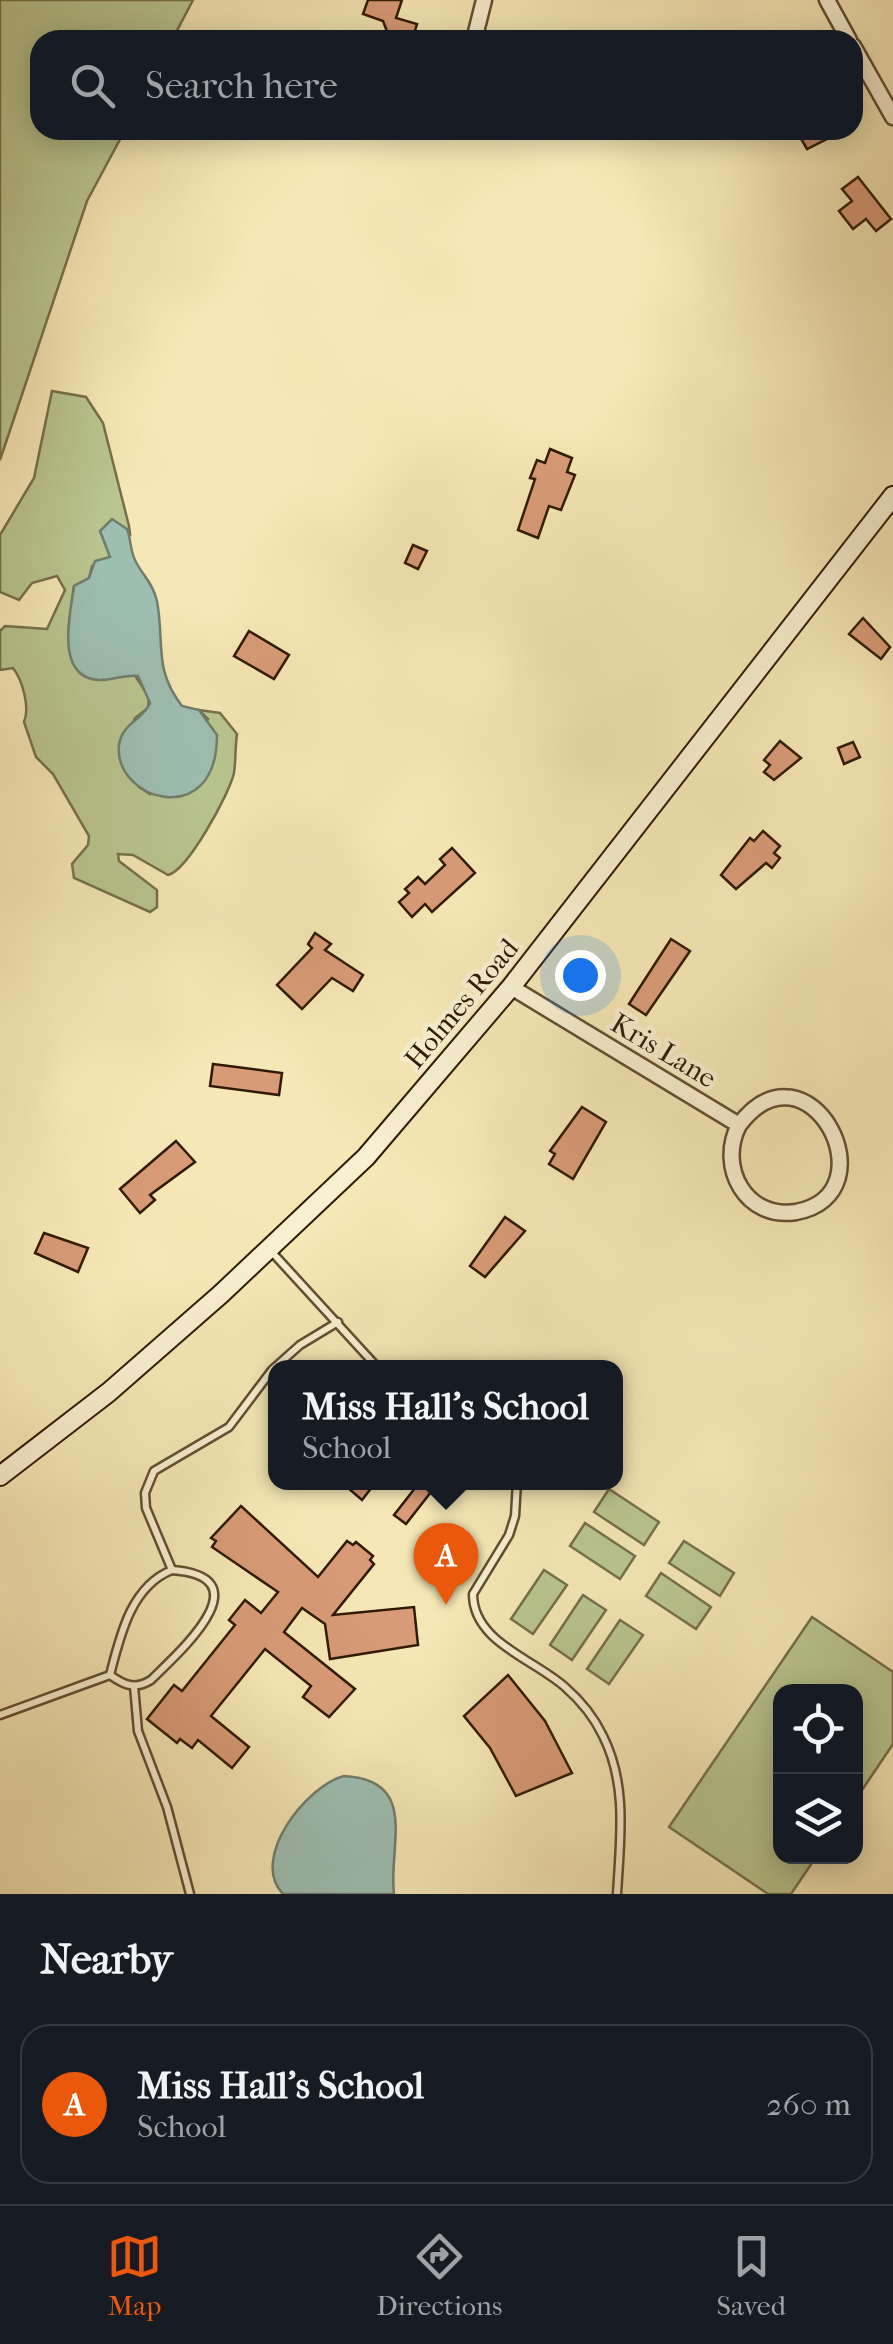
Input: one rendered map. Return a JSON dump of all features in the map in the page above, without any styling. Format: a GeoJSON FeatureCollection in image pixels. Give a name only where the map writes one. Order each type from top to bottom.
{"type":"FeatureCollection","features":[{"type":"Feature","properties":{"kind":"street"},"geometry":{"type":"LineString","coordinates":[[476,30],[484,0]]}},
{"type":"Feature","properties":{"kind":"street"},"geometry":{"type":"LineString","coordinates":[[827,0],[844,30]]}},
{"type":"Feature","properties":{"kind":"street"},"geometry":{"type":"LineString","coordinates":[[863,64],[893,117]]}},
{"type":"Feature","properties":{"kind":"street","name":"Holmes Road"},"geometry":{"type":"LineString","coordinates":[[0,1476],[109,1392],[352,1172],[511,988],[893,496]]}},
{"type":"Feature","properties":{"kind":"street","name":"Kris Lane"},"geometry":{"type":"LineString","coordinates":[[511,988],[739,1125]]}},
{"type":"Feature","properties":{"kind":"street"},"geometry":{"type":"LineString","coordinates":[[794,1100],[812,1106],[828,1118],[839,1135],[843,1164],[837,1182],[822,1200],[805,1210],[775,1212],[755,1203],[741,1191],[730,1163],[732,1140],[739,1125],[753,1110],[773,1101],[794,1100]]}},
{"type":"Feature","properties":{"kind":"lane"},"geometry":{"type":"LineString","coordinates":[[270,1249],[371,1360]]}},
{"type":"Feature","properties":{"kind":"lane"},"geometry":{"type":"LineString","coordinates":[[283,1360],[338,1322]]}},
{"type":"Feature","properties":{"kind":"lane"},"geometry":{"type":"LineString","coordinates":[[172,1570],[151,1528],[146,1508],[144,1493],[154,1471],[229,1428],[268,1375]]}},
{"type":"Feature","properties":{"kind":"lane"},"geometry":{"type":"LineString","coordinates":[[517,1490],[516,1516],[472,1594],[472,1608],[487,1632],[565,1687],[602,1735],[620,1789],[617,1894]]}},
{"type":"Feature","properties":{"kind":"lane"},"geometry":{"type":"LineString","coordinates":[[0,1715],[110,1675],[134,1686],[150,1680],[203,1627],[212,1608],[214,1592],[209,1585],[192,1574],[172,1570],[150,1583],[137,1600],[110,1675]]}},
{"type":"Feature","properties":{"kind":"lane"},"geometry":{"type":"LineString","coordinates":[[134,1686],[138,1731],[167,1807],[190,1894]]}},
{"type":"Feature","properties":{"kind":"green space"},"geometry":{"type":"Polygon","coordinates":[[[0,0],[193,0],[177,30],[30,30],[30,140],[120,140],[87,201],[0,460],[0,0]]]}},
{"type":"Feature","properties":{"kind":"green space"},"geometry":{"type":"Polygon","coordinates":[[[52,391],[86,397],[103,423],[129,526],[130,534],[112,520],[106,540],[110,557],[92,566],[89,578],[74,586],[69,628],[77,653],[98,680],[134,674],[149,697],[148,708],[135,718],[121,758],[139,787],[150,794],[208,719],[199,710],[220,713],[237,734],[234,773],[224,798],[186,860],[168,875],[133,855],[118,854],[119,861],[157,890],[157,907],[150,912],[74,878],[72,864],[88,845],[89,836],[53,774],[36,757],[24,722],[26,702],[17,673],[13,668],[0,670],[0,631],[5,626],[47,629],[65,590],[57,576],[32,583],[19,600],[0,592],[0,535],[34,478],[52,391]]]}},
{"type":"Feature","properties":{"kind":"green space"},"geometry":{"type":"Polygon","coordinates":[[[611,1490],[659,1522],[644,1545],[594,1512],[611,1490]]]}},
{"type":"Feature","properties":{"kind":"green space"},"geometry":{"type":"Polygon","coordinates":[[[585,1523],[635,1556],[620,1579],[570,1546],[585,1523]]]}},
{"type":"Feature","properties":{"kind":"green space"},"geometry":{"type":"Polygon","coordinates":[[[684,1541],[734,1573],[720,1596],[669,1563],[684,1541]]]}},
{"type":"Feature","properties":{"kind":"green space"},"geometry":{"type":"Polygon","coordinates":[[[544,1570],[567,1585],[533,1634],[511,1619],[544,1570]]]}},
{"type":"Feature","properties":{"kind":"green space"},"geometry":{"type":"Polygon","coordinates":[[[661,1573],[711,1607],[696,1629],[646,1596],[661,1573]]]}},
{"type":"Feature","properties":{"kind":"green space"},"geometry":{"type":"Polygon","coordinates":[[[583,1595],[606,1610],[572,1660],[550,1645],[583,1595]]]}},
{"type":"Feature","properties":{"kind":"green space"},"geometry":{"type":"Polygon","coordinates":[[[812,1617],[893,1672],[893,1744],[863,1789],[863,1684],[773,1684],[773,1864],[811,1864],[791,1894],[768,1894],[669,1827],[812,1617]]]}},
{"type":"Feature","properties":{"kind":"green space"},"geometry":{"type":"Polygon","coordinates":[[[620,1620],[643,1635],[609,1684],[587,1669],[620,1620]]]}},
{"type":"Feature","properties":{"kind":"shaded area"},"geometry":{"type":"Polygon","coordinates":[[[112,519],[127,529],[135,560],[155,595],[167,680],[182,706],[199,710],[217,735],[213,766],[201,785],[184,795],[166,797],[147,792],[121,764],[121,738],[150,703],[138,676],[100,680],[85,677],[70,656],[74,586],[89,578],[95,561],[110,557],[100,531],[112,519]]]}},
{"type":"Feature","properties":{"kind":"shaded area"},"geometry":{"type":"Polygon","coordinates":[[[344,1776],[368,1780],[383,1789],[392,1802],[396,1837],[394,1894],[283,1894],[274,1879],[273,1862],[286,1826],[314,1794],[344,1776]]]}},
{"type":"Feature","properties":{"kind":"building"},"geometry":{"type":"Polygon","coordinates":[[[368,0],[402,0],[396,18],[417,24],[415,30],[386,30],[383,21],[363,14],[368,0]]]}},
{"type":"Feature","properties":{"kind":"building"},"geometry":{"type":"Polygon","coordinates":[[[802,140],[825,140],[807,149],[802,140]]]}},
{"type":"Feature","properties":{"kind":"building"},"geometry":{"type":"Polygon","coordinates":[[[858,177],[891,219],[876,231],[866,219],[853,229],[839,211],[852,201],[842,189],[858,177]]]}},
{"type":"Feature","properties":{"kind":"building"},"geometry":{"type":"Polygon","coordinates":[[[550,449],[572,458],[567,472],[575,475],[561,510],[549,506],[538,538],[518,530],[535,479],[530,478],[537,460],[545,463],[550,449]]]}},
{"type":"Feature","properties":{"kind":"building"},"geometry":{"type":"Polygon","coordinates":[[[413,545],[427,551],[418,569],[405,563],[413,545]]]}},
{"type":"Feature","properties":{"kind":"building"},"geometry":{"type":"Polygon","coordinates":[[[863,618],[890,647],[881,659],[849,634],[863,618]]]}},
{"type":"Feature","properties":{"kind":"building"},"geometry":{"type":"Polygon","coordinates":[[[249,631],[289,655],[274,679],[234,656],[249,631]]]}},
{"type":"Feature","properties":{"kind":"building"},"geometry":{"type":"Polygon","coordinates":[[[780,741],[801,758],[774,780],[764,772],[770,765],[764,760],[780,741]]]}},
{"type":"Feature","properties":{"kind":"building"},"geometry":{"type":"Polygon","coordinates":[[[853,742],[860,757],[844,764],[838,748],[853,742]]]}},
{"type":"Feature","properties":{"kind":"building"},"geometry":{"type":"Polygon","coordinates":[[[763,831],[780,846],[774,853],[780,858],[772,868],[766,863],[736,889],[721,875],[750,838],[754,841],[763,831]]]}},
{"type":"Feature","properties":{"kind":"building"},"geometry":{"type":"Polygon","coordinates":[[[452,848],[475,873],[432,912],[425,904],[412,917],[399,902],[409,893],[405,889],[418,877],[425,884],[445,865],[440,859],[452,848]]]}},
{"type":"Feature","properties":{"kind":"building"},"geometry":{"type":"Polygon","coordinates":[[[315,933],[331,944],[325,950],[363,975],[353,991],[332,978],[302,1009],[277,985],[312,948],[308,944],[315,933]]]}},
{"type":"Feature","properties":{"kind":"building"},"geometry":{"type":"Polygon","coordinates":[[[671,939],[690,951],[646,1015],[629,1004],[671,939]]]}},
{"type":"Feature","properties":{"kind":"building"},"geometry":{"type":"Polygon","coordinates":[[[213,1064],[282,1073],[279,1095],[210,1086],[213,1064]]]}},
{"type":"Feature","properties":{"kind":"building"},"geometry":{"type":"Polygon","coordinates":[[[582,1107],[606,1122],[573,1179],[549,1164],[555,1154],[550,1151],[582,1107]]]}},
{"type":"Feature","properties":{"kind":"building"},"geometry":{"type":"Polygon","coordinates":[[[176,1141],[195,1162],[150,1195],[155,1200],[140,1213],[120,1189],[176,1141]]]}},
{"type":"Feature","properties":{"kind":"building"},"geometry":{"type":"Polygon","coordinates":[[[505,1217],[525,1231],[485,1277],[470,1266],[505,1217]]]}},
{"type":"Feature","properties":{"kind":"building"},"geometry":{"type":"Polygon","coordinates":[[[44,1233],[88,1248],[78,1272],[35,1253],[44,1233]]]}},
{"type":"Feature","properties":{"kind":"building"},"geometry":{"type":"Polygon","coordinates":[[[350,1490],[370,1490],[362,1500],[350,1490]]]}},
{"type":"Feature","properties":{"kind":"building"},"geometry":{"type":"Polygon","coordinates":[[[414,1490],[431,1492],[406,1524],[394,1515],[414,1490]]]}},
{"type":"Feature","properties":{"kind":"building"},"geometry":{"type":"Polygon","coordinates":[[[241,1506],[318,1577],[347,1541],[353,1545],[356,1542],[373,1556],[370,1560],[374,1564],[333,1615],[414,1607],[418,1645],[330,1659],[325,1624],[302,1608],[284,1632],[355,1689],[329,1717],[303,1697],[311,1686],[265,1649],[211,1716],[249,1747],[232,1768],[198,1740],[192,1748],[180,1739],[177,1743],[147,1719],[174,1685],[182,1691],[235,1625],[229,1620],[245,1600],[261,1613],[278,1592],[212,1547],[216,1541],[211,1538],[241,1506]]]}},
{"type":"Feature","properties":{"kind":"building"},"geometry":{"type":"Polygon","coordinates":[[[508,1675],[545,1721],[572,1773],[516,1796],[490,1748],[464,1716],[508,1675]]]}},
{"type":"Feature","properties":{"kind":"place","name":"Miss Hall's School"},"geometry":{"type":"Point","coordinates":[446,1605]}}]}
